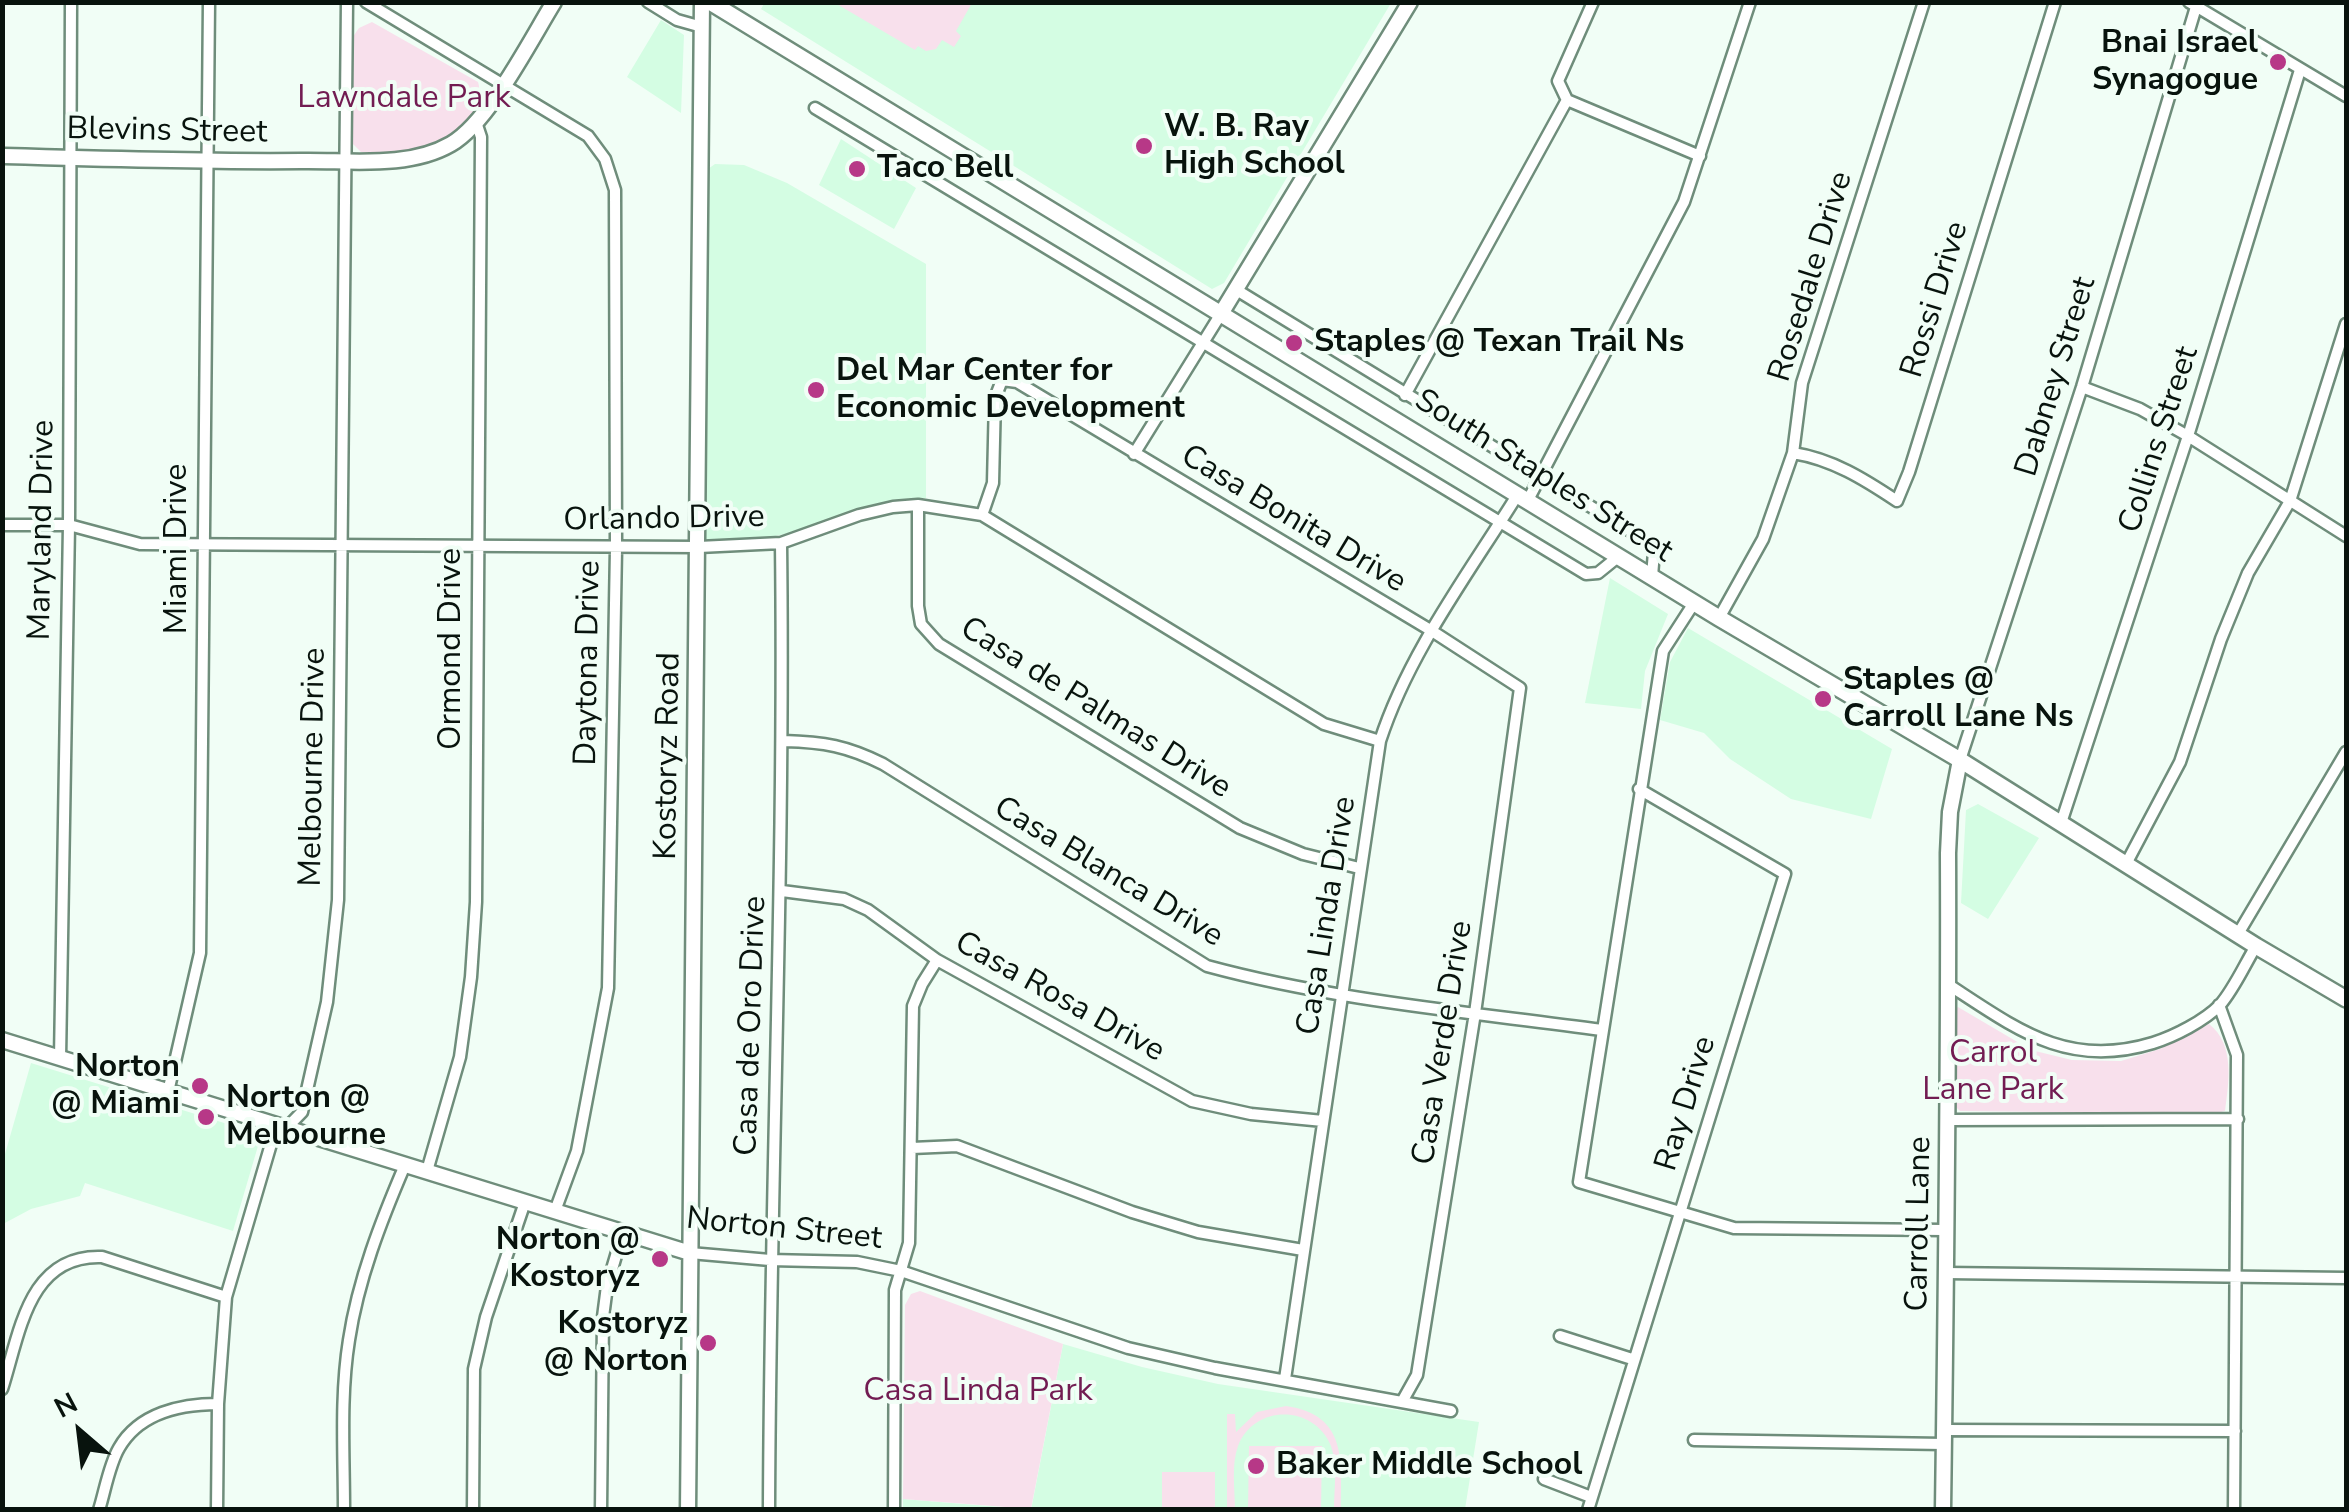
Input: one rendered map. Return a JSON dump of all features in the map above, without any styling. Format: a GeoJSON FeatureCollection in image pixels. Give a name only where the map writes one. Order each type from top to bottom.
{"type":"FeatureCollection","features":[{"type":"Feature","properties":{"kind":"main road","name":"South Staples Street"},"geometry":{"type":"LineString","coordinates":[[710,2],[2346,998]]}},
{"type":"Feature","properties":{"kind":"street","name":"Maryland Drive"},"geometry":{"type":"LineString","coordinates":[[60,1058],[70,525],[71,2]]}},
{"type":"Feature","properties":{"kind":"street","name":"Miami Drive"},"geometry":{"type":"LineString","coordinates":[[168,1092],[200,953],[209,2]]}},
{"type":"Feature","properties":{"kind":"street","name":"Melbourne Drive"},"geometry":{"type":"LineString","coordinates":[[217,1510],[218,1404],[226,1296],[271,1144],[302,1112],[328,1002],[336,917],[347,2]]}},
{"type":"Feature","properties":{"kind":"street","name":"Daytona Drive"},"geometry":{"type":"LineString","coordinates":[[366,2],[588,136],[605,159],[615,190],[616,549],[608,988],[577,1151],[555,1211]]}},
{"type":"Feature","properties":{"kind":"street","name":"Blevins Street"},"geometry":{"type":"LineString","coordinates":[[2,156],[206,162],[390,160],[423,156],[453,143],[476,122],[554,2]]}},
{"type":"Feature","properties":{"kind":"street"},"geometry":{"type":"LineString","coordinates":[[648,2],[677,20],[702,27]]}},
{"type":"Feature","properties":{"kind":"street","name":"Kostoryz Road"},"geometry":{"type":"LineString","coordinates":[[688,1510],[702,2]]}},
{"type":"Feature","properties":{"kind":"street"},"geometry":{"type":"LineString","coordinates":[[1134,454],[1410,2]]}},
{"type":"Feature","properties":{"kind":"street"},"geometry":{"type":"LineString","coordinates":[[1593,2],[1558,81],[1567,100],[1700,156]]}},
{"type":"Feature","properties":{"kind":"street","name":"Casa Linda Drive"},"geometry":{"type":"LineString","coordinates":[[1285,1380],[1359,868],[1380,741],[1393,702],[1500,522],[1540,477],[1684,202],[1750,2]]}},
{"type":"Feature","properties":{"kind":"street","name":"Rosedale Drive"},"geometry":{"type":"LineString","coordinates":[[1719,618],[1762,539],[1793,453],[1802,383],[1924,2]]}},
{"type":"Feature","properties":{"kind":"street","name":"Rossi Drive"},"geometry":{"type":"LineString","coordinates":[[1793,453],[1817,456],[1897,500],[2055,2]]}},
{"type":"Feature","properties":{"kind":"street"},"geometry":{"type":"LineString","coordinates":[[2192,5],[2346,96]]}},
{"type":"Feature","properties":{"kind":"street","name":"Dabney Street"},"geometry":{"type":"LineString","coordinates":[[1960,760],[2082,387],[2192,5]]}},
{"type":"Feature","properties":{"kind":"street","name":"Collins Street"},"geometry":{"type":"LineString","coordinates":[[2062,824],[2188,436],[2300,70]]}},
{"type":"Feature","properties":{"kind":"street"},"geometry":{"type":"LineString","coordinates":[[1405,395],[1567,100]]}},
{"type":"Feature","properties":{"kind":"street"},"geometry":{"type":"LineString","coordinates":[[815,108],[1586,574],[1598,573],[1619,556]]}},
{"type":"Feature","properties":{"kind":"street","name":"Ormond Drive"},"geometry":{"type":"LineString","coordinates":[[426,1171],[460,1057],[476,902],[480,137],[476,122]]}},
{"type":"Feature","properties":{"kind":"street"},"geometry":{"type":"LineString","coordinates":[[1235,290],[1642,538],[1654,552],[1652,576]]}},
{"type":"Feature","properties":{"kind":"street"},"geometry":{"type":"LineString","coordinates":[[2126,864],[2180,762],[2220,639],[2248,573],[2290,501],[2346,324]]}},
{"type":"Feature","properties":{"kind":"street","name":"Casa Bonita Drive"},"geometry":{"type":"LineString","coordinates":[[982,515],[994,483],[995,398],[1002,380],[1017,382],[1520,688]]}},
{"type":"Feature","properties":{"kind":"street"},"geometry":{"type":"LineString","coordinates":[[2082,387],[2140,409],[2188,436],[2346,536]]}},
{"type":"Feature","properties":{"kind":"street","name":"Orlando Drive"},"geometry":{"type":"LineString","coordinates":[[2,525],[70,525],[140,544],[616,549],[781,543],[859,515],[918,505],[982,515],[1324,724],[1380,741]]}},
{"type":"Feature","properties":{"kind":"street","name":"Casa de Palmas Drive"},"geometry":{"type":"LineString","coordinates":[[918,505],[918,606],[922,624],[939,644],[1240,828],[1302,854],[1359,868]]}},
{"type":"Feature","properties":{"kind":"street","name":"Casa de Oro Drive"},"geometry":{"type":"LineString","coordinates":[[769,1510],[770,1260],[784,742],[781,543]]}},
{"type":"Feature","properties":{"kind":"street"},"geometry":{"type":"LineString","coordinates":[[1694,603],[1662,651],[1578,1182],[1734,1228],[1944,1230]]}},
{"type":"Feature","properties":{"kind":"street","name":"Casa Verde Drive"},"geometry":{"type":"LineString","coordinates":[[1403,1400],[1416,1374],[1475,1012],[1520,688]]}},
{"type":"Feature","properties":{"kind":"street","name":"Casa Blanca Drive"},"geometry":{"type":"LineString","coordinates":[[784,742],[822,742],[852,748],[883,764],[1207,966],[1340,995],[1602,1030]]}},
{"type":"Feature","properties":{"kind":"street"},"geometry":{"type":"LineString","coordinates":[[2238,934],[2346,752]]}},
{"type":"Feature","properties":{"kind":"street","name":"Carroll Lane"},"geometry":{"type":"LineString","coordinates":[[1944,1510],[1948,843],[1960,760]]}},
{"type":"Feature","properties":{"kind":"street","name":"Ray Drive"},"geometry":{"type":"LineString","coordinates":[[1588,1510],[1785,874],[1640,789]]}},
{"type":"Feature","properties":{"kind":"street","name":"Casa Rosa Drive"},"geometry":{"type":"LineString","coordinates":[[782,891],[844,899],[868,910],[937,960],[1192,1101],[1251,1114],[1323,1121]]}},
{"type":"Feature","properties":{"kind":"street"},"geometry":{"type":"LineString","coordinates":[[1949,985],[2012,1026],[2050,1044],[2088,1053],[2126,1051],[2170,1038],[2219,1005],[2256,946]]}},
{"type":"Feature","properties":{"kind":"street"},"geometry":{"type":"LineString","coordinates":[[894,1510],[896,1290],[908,1243],[913,1006],[937,960]]}},
{"type":"Feature","properties":{"kind":"street"},"geometry":{"type":"LineString","coordinates":[[2219,1005],[2237,1055],[2234,1510]]}},
{"type":"Feature","properties":{"kind":"street","name":"Norton Street"},"geometry":{"type":"LineString","coordinates":[[2,1040],[690,1253],[857,1262],[900,1271],[1128,1348],[1451,1410]]}},
{"type":"Feature","properties":{"kind":"street"},"geometry":{"type":"LineString","coordinates":[[1949,1120],[2238,1119]]}},
{"type":"Feature","properties":{"kind":"street"},"geometry":{"type":"LineString","coordinates":[[912,1148],[958,1146],[1132,1212],[1198,1232],[1303,1250]]}},
{"type":"Feature","properties":{"kind":"street"},"geometry":{"type":"LineString","coordinates":[[344,1510],[344,1392],[349,1338],[381,1220],[405,1165]]}},
{"type":"Feature","properties":{"kind":"street"},"geometry":{"type":"LineString","coordinates":[[473,1510],[474,1370],[486,1318],[525,1202]]}},
{"type":"Feature","properties":{"kind":"street"},"geometry":{"type":"LineString","coordinates":[[602,1510],[604,1317],[623,1232]]}},
{"type":"Feature","properties":{"kind":"street"},"geometry":{"type":"LineString","coordinates":[[2,1389],[31,1300],[45,1277],[62,1263],[80,1256],[102,1256],[226,1296]]}},
{"type":"Feature","properties":{"kind":"street"},"geometry":{"type":"LineString","coordinates":[[1946,1273],[2346,1278]]}},
{"type":"Feature","properties":{"kind":"street"},"geometry":{"type":"LineString","coordinates":[[1560,1336],[1632,1359]]}},
{"type":"Feature","properties":{"kind":"street"},"geometry":{"type":"LineString","coordinates":[[99,1510],[119,1448],[138,1428],[163,1411],[190,1404],[218,1404]]}},
{"type":"Feature","properties":{"kind":"street"},"geometry":{"type":"LineString","coordinates":[[1694,1440],[2235,1431]]}},
{"type":"Feature","properties":{"kind":"street"},"geometry":{"type":"LineString","coordinates":[[1544,1479],[1592,1497]]}},
{"type":"Feature","properties":{"kind":"shaded area","name":"W. B. Ray High School"},"geometry":{"type":"Polygon","coordinates":[[[765,2],[1391,3],[1224,283],[1212,289],[761,9],[765,2]]]}},
{"type":"Feature","properties":{"kind":"shaded area"},"geometry":{"type":"Polygon","coordinates":[[[661,20],[684,35],[681,113],[627,77],[661,20]]]}},
{"type":"Feature","properties":{"kind":"shaded area"},"geometry":{"type":"Polygon","coordinates":[[[841,139],[916,188],[894,229],[819,185],[841,139]]]}},
{"type":"Feature","properties":{"kind":"shaded area","name":"Del Mar Center for Economic Development"},"geometry":{"type":"Polygon","coordinates":[[[715,164],[744,165],[787,183],[926,264],[926,498],[874,504],[755,540],[711,542],[704,538],[708,169],[715,164]]]}},
{"type":"Feature","properties":{"kind":"shaded area"},"geometry":{"type":"Polygon","coordinates":[[[1610,578],[1668,614],[1645,671],[1641,709],[1585,703],[1610,578]]]}},
{"type":"Feature","properties":{"kind":"shaded area"},"geometry":{"type":"Polygon","coordinates":[[[1688,628],[1892,749],[1871,819],[1791,799],[1730,759],[1704,733],[1660,720],[1670,662],[1688,628]]]}},
{"type":"Feature","properties":{"kind":"shaded area"},"geometry":{"type":"Polygon","coordinates":[[[1978,804],[2039,838],[1988,919],[1961,903],[1966,810],[1978,804]]]}},
{"type":"Feature","properties":{"kind":"shaded area"},"geometry":{"type":"Polygon","coordinates":[[[31,1063],[250,1131],[258,1146],[233,1231],[85,1183],[80,1196],[31,1209],[3,1224],[3,1161],[31,1063]]]}},
{"type":"Feature","properties":{"kind":"shaded area","name":"Baker Middle School"},"geometry":{"type":"Polygon","coordinates":[[[1063,1344],[1218,1384],[1479,1422],[1465,1509],[1031,1510],[1063,1344]]]}},
{"type":"Feature","properties":{"kind":"shaded area"},"geometry":{"type":"Polygon","coordinates":[[[903,1499],[1024,1509],[903,1510],[903,1499]]]}},
{"type":"Feature","properties":{"kind":"green space"},"geometry":{"type":"Polygon","coordinates":[[[972,2],[956,31],[961,36],[954,47],[942,40],[936,49],[926,51],[918,46],[915,50],[835,3],[972,2]]]}},
{"type":"Feature","properties":{"kind":"green space","name":"Lawndale Park"},"geometry":{"type":"Polygon","coordinates":[[[372,22],[478,82],[477,106],[462,126],[439,141],[403,152],[361,152],[351,142],[352,38],[359,28],[372,22]]]}},
{"type":"Feature","properties":{"kind":"green space","name":"Carrol Lane Park"},"geometry":{"type":"Polygon","coordinates":[[[1958,1007],[2031,1050],[2072,1060],[2121,1061],[2160,1049],[2209,1024],[2227,1053],[2225,1111],[1960,1111],[1953,1104],[1954,1010],[1958,1007]]]}},
{"type":"Feature","properties":{"kind":"green space","name":"Casa Linda Park"},"geometry":{"type":"Polygon","coordinates":[[[920,1291],[1063,1344],[1031,1509],[903,1499],[905,1305],[911,1294],[920,1291]]]}},
{"type":"Feature","properties":{"kind":"green space"},"geometry":{"type":"Polygon","coordinates":[[[1286,1406],[1321,1419],[1331,1430],[1340,1458],[1341,1509],[1334,1509],[1334,1461],[1323,1432],[1312,1422],[1284,1415],[1270,1416],[1246,1432],[1235,1461],[1235,1509],[1227,1509],[1227,1414],[1235,1414],[1236,1432],[1257,1412],[1286,1406]]]}},
{"type":"Feature","properties":{"kind":"green space"},"geometry":{"type":"Polygon","coordinates":[[[1249,1446],[1322,1446],[1321,1509],[1248,1509],[1249,1446]]]}},
{"type":"Feature","properties":{"kind":"green space"},"geometry":{"type":"Polygon","coordinates":[[[1162,1472],[1215,1472],[1215,1509],[1162,1509],[1162,1472]]]}},
{"type":"Feature","properties":{"kind":"place","name":"Bnai Israel Synagogue"},"geometry":{"type":"Point","coordinates":[2278,62]}},
{"type":"Feature","properties":{"kind":"place","name":"W. B. Ray High School"},"geometry":{"type":"Point","coordinates":[1144,146]}},
{"type":"Feature","properties":{"kind":"place","name":"Taco Bell"},"geometry":{"type":"Point","coordinates":[857,169]}},
{"type":"Feature","properties":{"kind":"place","name":"Staples @ Texan Trail Ns"},"geometry":{"type":"Point","coordinates":[1294,343]}},
{"type":"Feature","properties":{"kind":"place","name":"Del Mar Center for Economic Development"},"geometry":{"type":"Point","coordinates":[816,390]}},
{"type":"Feature","properties":{"kind":"place","name":"Staples @ Carroll Lane Ns"},"geometry":{"type":"Point","coordinates":[1823,699]}},
{"type":"Feature","properties":{"kind":"place","name":"Norton @ Miami"},"geometry":{"type":"Point","coordinates":[200,1086]}},
{"type":"Feature","properties":{"kind":"place","name":"Norton @ Melbourne"},"geometry":{"type":"Point","coordinates":[206,1117]}},
{"type":"Feature","properties":{"kind":"place","name":"Norton @ Kostoryz"},"geometry":{"type":"Point","coordinates":[660,1259]}},
{"type":"Feature","properties":{"kind":"place","name":"Kostoryz @ Norton"},"geometry":{"type":"Point","coordinates":[708,1343]}},
{"type":"Feature","properties":{"kind":"place","name":"Baker Middle School"},"geometry":{"type":"Point","coordinates":[1256,1466]}}]}
